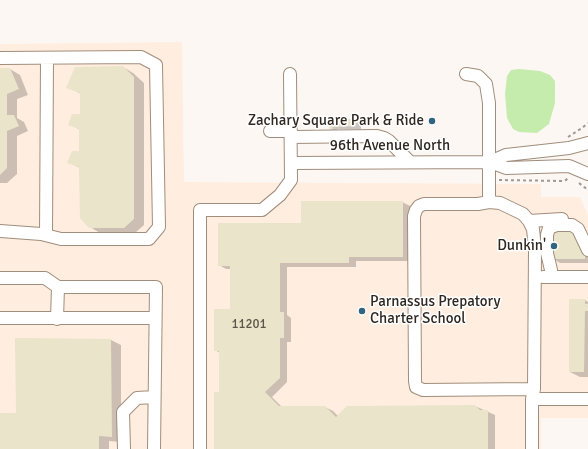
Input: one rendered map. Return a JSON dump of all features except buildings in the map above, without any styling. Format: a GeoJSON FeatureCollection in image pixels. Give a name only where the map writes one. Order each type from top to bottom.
{"type":"FeatureCollection","features":[{"type":"Feature","properties":{"kind":"street"},"geometry":{"type":"LineString","coordinates":[[0,58],[141,57],[156,65],[159,227],[149,239],[61,239],[41,234],[0,232]]}},
{"type":"Feature","properties":{"kind":"street"},"geometry":{"type":"LineString","coordinates":[[46,58],[46,235]]}},
{"type":"Feature","properties":{"kind":"street"},"geometry":{"type":"LineString","coordinates":[[200,449],[200,210],[262,210],[280,195],[291,180],[290,74]]}},
{"type":"Feature","properties":{"kind":"street"},"geometry":{"type":"LineString","coordinates":[[466,74],[478,76],[486,84],[489,103],[490,202]]}},
{"type":"Feature","properties":{"kind":"street"},"geometry":{"type":"LineString","coordinates":[[270,131],[291,134],[377,136],[390,141],[410,162]]}},
{"type":"Feature","properties":{"kind":"street","name":"96th Avenue North"},"geometry":{"type":"LineString","coordinates":[[291,163],[490,162],[506,156],[569,148],[588,143]]}},
{"type":"Feature","properties":{"kind":"street","name":"96th Avenue North"},"geometry":{"type":"LineString","coordinates":[[490,162],[506,168],[569,166],[588,174]]}},
{"type":"Feature","properties":{"kind":"street"},"geometry":{"type":"LineString","coordinates":[[532,449],[533,394],[534,276],[535,249],[533,229],[523,214],[513,208],[500,204],[490,202],[478,204],[424,204],[419,206],[414,216],[416,387],[423,390],[533,394],[588,399]]}},
{"type":"Feature","properties":{"kind":"street"},"geometry":{"type":"LineString","coordinates":[[529,221],[575,219],[581,223],[588,236]]}},
{"type":"Feature","properties":{"kind":"street"},"geometry":{"type":"LineString","coordinates":[[551,277],[547,253],[547,234],[550,228],[557,225],[572,225],[576,227],[588,250]]}},
{"type":"Feature","properties":{"kind":"street"},"geometry":{"type":"LineString","coordinates":[[534,276],[588,277]]}},
{"type":"Feature","properties":{"kind":"street"},"geometry":{"type":"LineString","coordinates":[[0,278],[46,278],[58,287],[156,287],[154,449]]}},
{"type":"Feature","properties":{"kind":"street"},"geometry":{"type":"LineString","coordinates":[[57,319],[58,287]]}},
{"type":"Feature","properties":{"kind":"street"},"geometry":{"type":"LineString","coordinates":[[0,318],[155,318]]}},
{"type":"Feature","properties":{"kind":"street"},"geometry":{"type":"LineString","coordinates":[[124,449],[123,412],[137,398],[154,397]]}},
{"type":"Feature","properties":{"kind":"path"},"geometry":{"type":"LineString","coordinates":[[567,137],[588,123]]}},
{"type":"Feature","properties":{"kind":"path"},"geometry":{"type":"LineString","coordinates":[[490,180],[563,181],[569,177]]}},
{"type":"Feature","properties":{"kind":"shaded area"},"geometry":{"type":"Polygon","coordinates":[[[182,42],[184,182],[541,184],[541,197],[580,197],[588,215],[588,418],[541,418],[541,449],[0,449],[0,44],[182,42]]]}},
{"type":"Feature","properties":{"kind":"shaded area"},"geometry":{"type":"Polygon","coordinates":[[[519,69],[540,71],[550,75],[555,81],[555,103],[549,124],[537,133],[519,132],[513,129],[507,118],[505,94],[507,76],[511,70],[519,69]]]}},
{"type":"Feature","properties":{"kind":"place","name":"Zachary Square Park & Ride"},"geometry":{"type":"Point","coordinates":[432,121]}},
{"type":"Feature","properties":{"kind":"place","name":"Dunkin'"},"geometry":{"type":"Point","coordinates":[554,246]}},
{"type":"Feature","properties":{"kind":"place","name":"Parnassus Prepatory Charter School"},"geometry":{"type":"Point","coordinates":[362,311]}}]}
